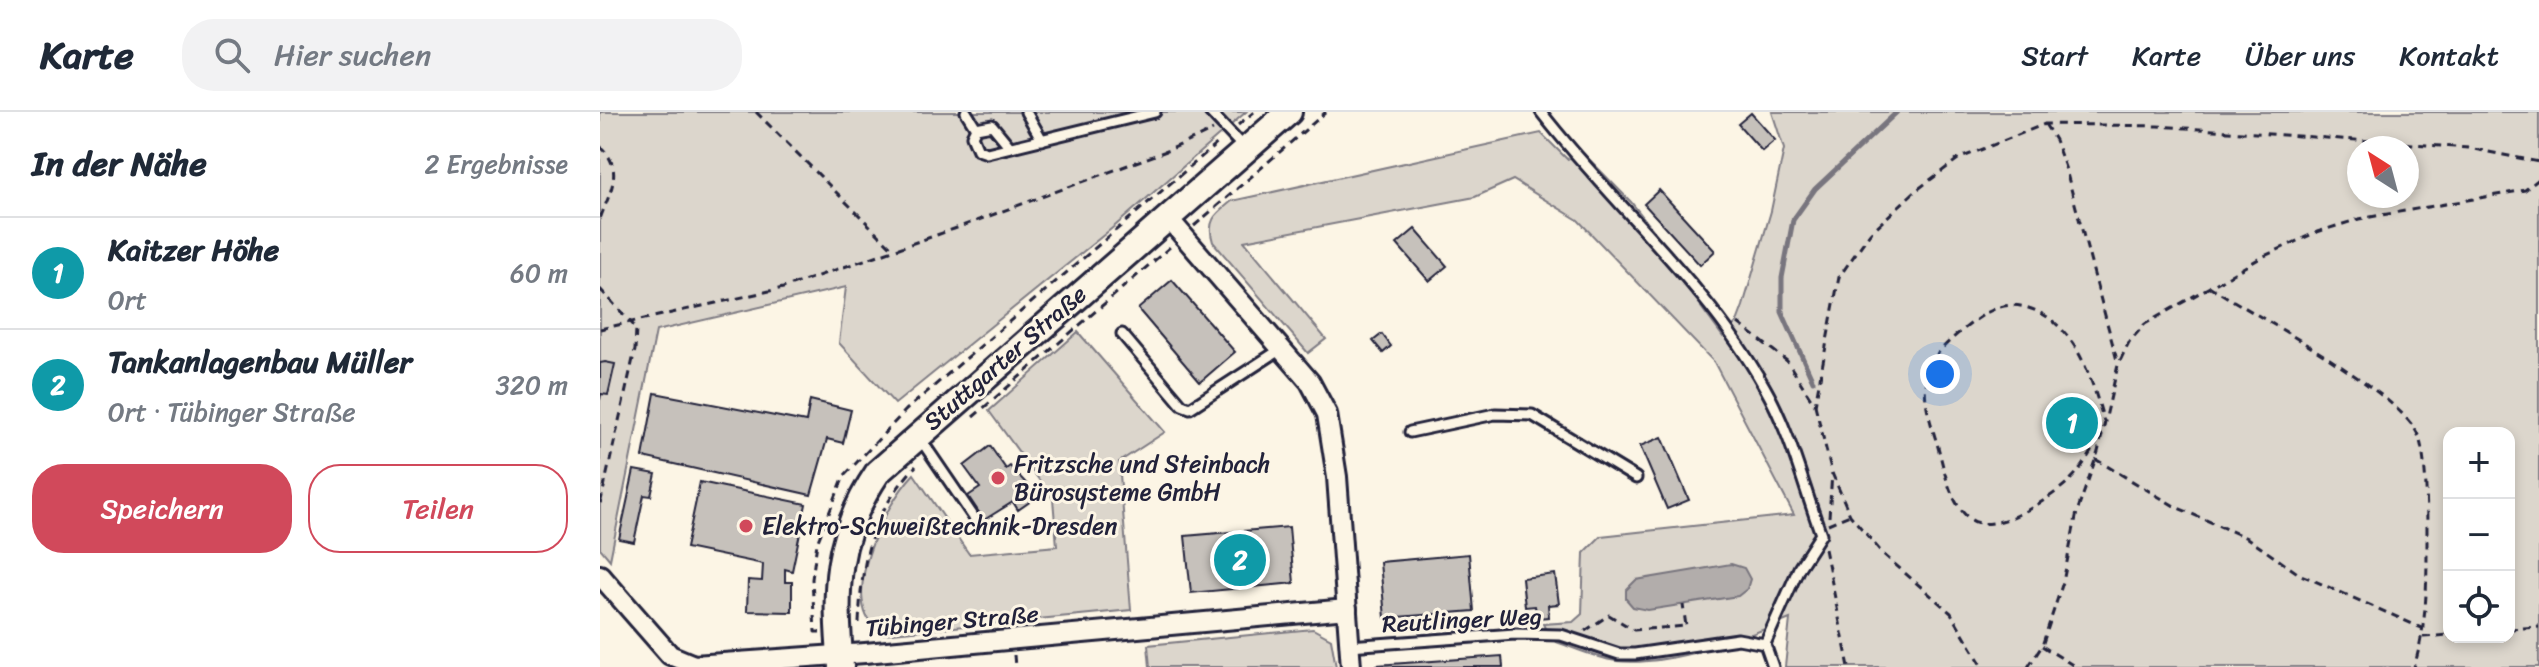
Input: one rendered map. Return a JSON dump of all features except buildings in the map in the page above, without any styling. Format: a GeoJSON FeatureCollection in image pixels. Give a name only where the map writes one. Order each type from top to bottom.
{"type":"FeatureCollection","features":[{"type":"Feature","properties":{"kind":"main road","name":"Stuttgarter Straße"},"geometry":{"type":"LineString","coordinates":[[841,661],[836,604],[842,548],[868,487],[878,472],[1289,112]]}},
{"type":"Feature","properties":{"kind":"street"},"geometry":{"type":"LineString","coordinates":[[1168,218],[1310,382],[1327,414],[1337,477],[1351,667]]}},
{"type":"Feature","properties":{"kind":"street","name":"Tübinger Straße"},"geometry":{"type":"LineString","coordinates":[[600,575],[670,655],[694,666],[841,661],[1347,609]]}},
{"type":"Feature","properties":{"kind":"lane"},"geometry":{"type":"LineString","coordinates":[[966,112],[976,128]]}},
{"type":"Feature","properties":{"kind":"lane"},"geometry":{"type":"LineString","coordinates":[[1026,112],[1042,140]]}},
{"type":"Feature","properties":{"kind":"lane"},"geometry":{"type":"LineString","coordinates":[[976,128],[972,136],[978,150],[987,153],[1155,112]]}},
{"type":"Feature","properties":{"kind":"lane"},"geometry":{"type":"LineString","coordinates":[[1210,112],[1246,150]]}},
{"type":"Feature","properties":{"kind":"lane"},"geometry":{"type":"LineString","coordinates":[[1541,112],[1717,318],[1764,386],[1821,534],[1799,568],[1765,644],[1773,667]]}},
{"type":"Feature","properties":{"kind":"lane"},"geometry":{"type":"LineString","coordinates":[[976,128],[992,125],[1010,147]]}},
{"type":"Feature","properties":{"kind":"lane"},"geometry":{"type":"LineString","coordinates":[[1122,334],[1182,405],[1190,408],[1281,349]]}},
{"type":"Feature","properties":{"kind":"lane"},"geometry":{"type":"LineString","coordinates":[[1410,432],[1495,414],[1532,415],[1636,478]]}},
{"type":"Feature","properties":{"kind":"lane"},"geometry":{"type":"LineString","coordinates":[[917,435],[977,522]]}},
{"type":"Feature","properties":{"kind":"lane","name":"Reutlinger Weg"},"geometry":{"type":"LineString","coordinates":[[1349,646],[1530,634],[1561,635],[1619,654],[1738,639],[1765,644]]}},
{"type":"Feature","properties":{"kind":"path"},"geometry":{"type":"LineString","coordinates":[[756,112],[894,250]]}},
{"type":"Feature","properties":{"kind":"path"},"geometry":{"type":"LineString","coordinates":[[1815,405],[1839,277],[1870,233],[1958,159],[2045,124],[2157,126],[2469,148],[2539,162]]}},
{"type":"Feature","properties":{"kind":"path"},"geometry":{"type":"LineString","coordinates":[[2045,124],[2055,140],[2066,170],[2118,365]]}},
{"type":"Feature","properties":{"kind":"path"},"geometry":{"type":"LineString","coordinates":[[600,329],[783,288],[1169,150],[1223,125]]}},
{"type":"Feature","properties":{"kind":"path"},"geometry":{"type":"LineString","coordinates":[[600,146],[613,161],[616,176],[600,219]]}},
{"type":"Feature","properties":{"kind":"path"},"geometry":{"type":"LineString","coordinates":[[2028,667],[2042,646],[2063,582],[2077,512],[2095,459],[2118,365],[2129,342],[2145,324],[2209,286],[2317,232],[2359,219],[2525,190],[2539,179]]}},
{"type":"Feature","properties":{"kind":"path"},"geometry":{"type":"LineString","coordinates":[[2209,286],[2383,397],[2418,435],[2427,503],[2424,629],[2414,667]]}},
{"type":"Feature","properties":{"kind":"path"},"geometry":{"type":"LineString","coordinates":[[600,289],[636,328],[635,350],[600,505]]}},
{"type":"Feature","properties":{"kind":"path"},"geometry":{"type":"LineString","coordinates":[[2099,438],[2075,475],[2050,498],[2014,516],[1984,524],[1971,520],[1955,498],[1937,444],[1926,393],[1927,372],[1950,341],[1992,309],[2005,305],[2027,307],[2054,325],[2077,349],[2093,384],[2104,422]]}},
{"type":"Feature","properties":{"kind":"path"},"geometry":{"type":"LineString","coordinates":[[1717,318],[1737,322],[1787,361],[1815,405],[1832,473],[1850,515],[1883,554],[1951,613],[1983,667]]}},
{"type":"Feature","properties":{"kind":"path"},"geometry":{"type":"LineString","coordinates":[[2074,427],[2099,438]]}},
{"type":"Feature","properties":{"kind":"path"},"geometry":{"type":"LineString","coordinates":[[2095,459],[2176,507],[2247,538],[2299,574],[2424,629]]}},
{"type":"Feature","properties":{"kind":"path"},"geometry":{"type":"LineString","coordinates":[[1832,473],[1828,524],[1821,534],[1832,569],[1851,667]]}},
{"type":"Feature","properties":{"kind":"path"},"geometry":{"type":"LineString","coordinates":[[1828,524],[1850,515]]}},
{"type":"Feature","properties":{"kind":"path"},"geometry":{"type":"LineString","coordinates":[[1599,620],[1609,615],[1634,630],[1675,629],[1686,626],[1683,605]]}},
{"type":"Feature","properties":{"kind":"path"},"geometry":{"type":"LineString","coordinates":[[2515,629],[2539,627]]}},
{"type":"Feature","properties":{"kind":"path"},"geometry":{"type":"LineString","coordinates":[[2423,637],[2443,635]]}},
{"type":"Feature","properties":{"kind":"path"},"geometry":{"type":"LineString","coordinates":[[2042,646],[2076,667]]}},
{"type":"Feature","properties":{"kind":"shaded area"},"geometry":{"type":"Polygon","coordinates":[[[600,112],[1246,112],[1116,225],[895,404],[839,343],[846,287],[656,331],[610,560],[600,548],[600,112]]]}},
{"type":"Feature","properties":{"kind":"shaded area"},"geometry":{"type":"Polygon","coordinates":[[[1772,112],[2539,112],[2539,667],[1785,667],[1790,619],[1728,643],[1682,656],[1637,662],[1592,655],[1551,640],[1543,624],[1573,622],[1582,614],[1584,553],[1601,536],[1794,515],[1714,362],[1578,220],[1513,180],[1475,197],[1244,241],[1326,339],[1308,353],[1213,242],[1211,234],[1214,218],[1232,201],[1541,133],[1567,159],[1584,154],[1631,202],[1708,299],[1701,307],[1723,337],[1737,322],[1771,211],[1784,149],[1772,112]]]}},
{"type":"Feature","properties":{"kind":"shaded area"},"geometry":{"type":"Polygon","coordinates":[[[1078,332],[1165,432],[1119,462],[1131,610],[882,634],[868,620],[863,601],[863,578],[878,530],[914,474],[969,554],[1057,546],[1053,499],[989,411],[1078,332]]]}},
{"type":"Feature","properties":{"kind":"shaded area"},"geometry":{"type":"Polygon","coordinates":[[[1731,564],[1744,568],[1750,579],[1747,589],[1738,596],[1648,610],[1633,607],[1626,599],[1626,590],[1636,580],[1731,564]]]}},
{"type":"Feature","properties":{"kind":"shaded area"},"geometry":{"type":"Polygon","coordinates":[[[1313,629],[1331,639],[1336,667],[1150,667],[1148,645],[1313,629]]]}},
{"type":"Feature","properties":{"kind":"waterway"},"geometry":{"type":"LineString","coordinates":[[1813,381],[1782,312],[1782,278],[1793,220],[1815,189],[1897,112]]}},
{"type":"Feature","properties":{"kind":"place","name":"Kaitzer Höhe"},"geometry":{"type":"Point","coordinates":[2072,423]}},
{"type":"Feature","properties":{"kind":"place","name":"Fritzsche und Steinbach Bürosysteme GmbH"},"geometry":{"type":"Point","coordinates":[998,478]}},
{"type":"Feature","properties":{"kind":"place","name":"Elektro-Schweißtechnik-Dresden"},"geometry":{"type":"Point","coordinates":[746,526]}},
{"type":"Feature","properties":{"kind":"place","name":"Tankanlagenbau Müller"},"geometry":{"type":"Point","coordinates":[1240,560]}}]}
